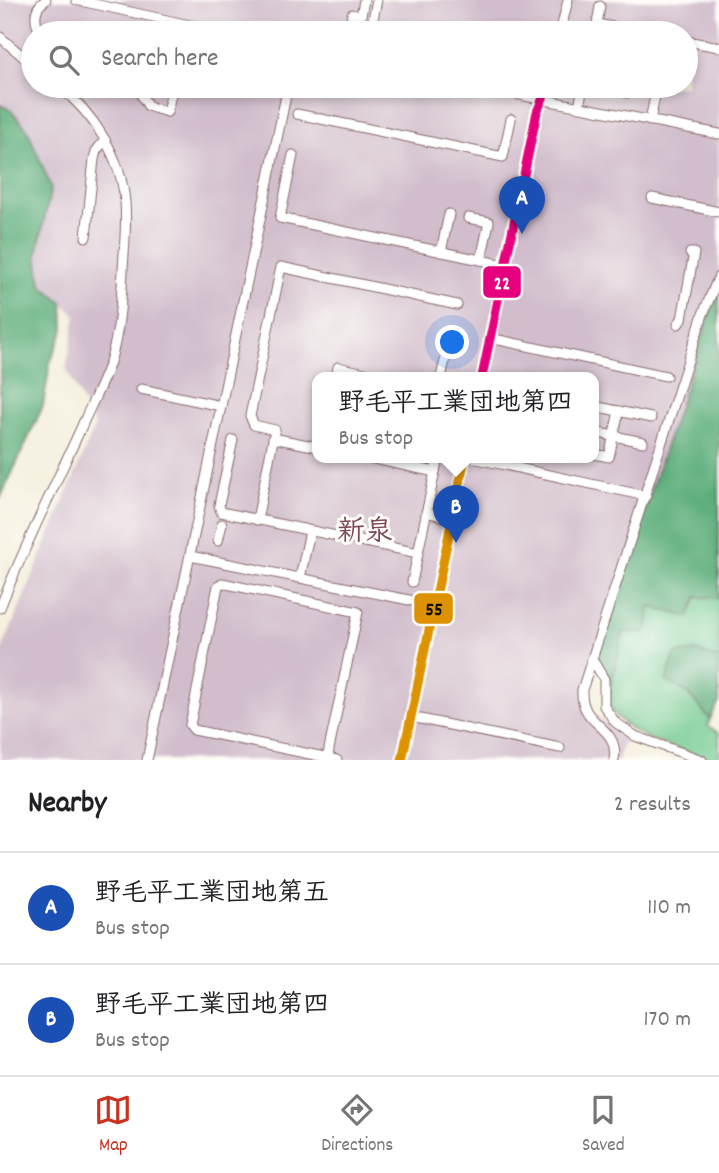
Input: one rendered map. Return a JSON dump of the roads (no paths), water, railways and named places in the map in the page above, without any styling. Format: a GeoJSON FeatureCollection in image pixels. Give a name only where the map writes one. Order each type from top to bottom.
{"type":"FeatureCollection","features":[{"type":"Feature","properties":{"kind":"street"},"geometry":{"type":"LineString","coordinates":[[36,21],[36,10],[46,0]]}},
{"type":"Feature","properties":{"kind":"street"},"geometry":{"type":"LineString","coordinates":[[76,0],[156,21]]}},
{"type":"Feature","properties":{"kind":"street"},"geometry":{"type":"LineString","coordinates":[[351,21],[352,14],[361,16],[364,0]]}},
{"type":"Feature","properties":{"kind":"street"},"geometry":{"type":"LineString","coordinates":[[373,21],[377,0]]}},
{"type":"Feature","properties":{"kind":"street"},"geometry":{"type":"LineString","coordinates":[[563,21],[568,0]]}},
{"type":"Feature","properties":{"kind":"street"},"geometry":{"type":"LineString","coordinates":[[598,21],[600,6]]}},
{"type":"Feature","properties":{"kind":"street"},"geometry":{"type":"LineString","coordinates":[[0,37],[21,55]]}},
{"type":"Feature","properties":{"kind":"street"},"geometry":{"type":"LineString","coordinates":[[698,43],[719,47]]}},
{"type":"Feature","properties":{"kind":"street"},"geometry":{"type":"LineString","coordinates":[[0,608],[108,368],[116,341],[125,200],[105,140],[93,120],[72,98]]}},
{"type":"Feature","properties":{"kind":"street"},"geometry":{"type":"LineString","coordinates":[[143,98],[148,106],[167,112],[170,98]]}},
{"type":"Feature","properties":{"kind":"street"},"geometry":{"type":"LineString","coordinates":[[147,760],[285,98]]}},
{"type":"Feature","properties":{"kind":"street"},"geometry":{"type":"LineString","coordinates":[[536,98],[719,134]]}},
{"type":"Feature","properties":{"kind":"street"},"geometry":{"type":"LineString","coordinates":[[579,107],[581,98]]}},
{"type":"Feature","properties":{"kind":"street"},"geometry":{"type":"LineString","coordinates":[[650,121],[654,98]]}},
{"type":"Feature","properties":{"kind":"street"},"geometry":{"type":"LineString","coordinates":[[483,372],[541,99]]}},
{"type":"Feature","properties":{"kind":"street"},"geometry":{"type":"LineString","coordinates":[[297,114],[503,157],[511,119]]}},
{"type":"Feature","properties":{"kind":"street"},"geometry":{"type":"LineString","coordinates":[[86,237],[94,159],[96,151],[105,140]]}},
{"type":"Feature","properties":{"kind":"street"},"geometry":{"type":"LineString","coordinates":[[293,155],[280,218],[505,265]]}},
{"type":"Feature","properties":{"kind":"street"},"geometry":{"type":"LineString","coordinates":[[652,198],[719,212]]}},
{"type":"Feature","properties":{"kind":"street"},"geometry":{"type":"LineString","coordinates":[[441,252],[449,214]]}},
{"type":"Feature","properties":{"kind":"street"},"geometry":{"type":"LineString","coordinates":[[468,218],[489,222],[481,260]]}},
{"type":"Feature","properties":{"kind":"street"},"geometry":{"type":"LineString","coordinates":[[678,324],[682,319],[694,253],[690,253]]}},
{"type":"Feature","properties":{"kind":"street"},"geometry":{"type":"LineString","coordinates":[[257,520],[275,430],[254,425],[250,416],[281,267],[457,305]]}},
{"type":"Feature","properties":{"kind":"street"},"geometry":{"type":"LineString","coordinates":[[614,760],[615,748],[609,734],[589,716],[581,704],[582,690],[703,314],[719,276]]}},
{"type":"Feature","properties":{"kind":"street"},"geometry":{"type":"LineString","coordinates":[[490,338],[666,376]]}},
{"type":"Feature","properties":{"kind":"street"},"geometry":{"type":"LineString","coordinates":[[442,372],[447,352]]}},
{"type":"Feature","properties":{"kind":"street"},"geometry":{"type":"LineString","coordinates":[[337,372],[338,367],[360,372]]}},
{"type":"Feature","properties":{"kind":"street"},"geometry":{"type":"LineString","coordinates":[[141,389],[221,406]]}},
{"type":"Feature","properties":{"kind":"street"},"geometry":{"type":"LineString","coordinates":[[599,407],[651,418]]}},
{"type":"Feature","properties":{"kind":"street"},"geometry":{"type":"LineString","coordinates":[[599,455],[609,457],[619,411]]}},
{"type":"Feature","properties":{"kind":"street"},"geometry":{"type":"LineString","coordinates":[[599,433],[643,442]]}},
{"type":"Feature","properties":{"kind":"street"},"geometry":{"type":"LineString","coordinates":[[273,438],[312,446]]}},
{"type":"Feature","properties":{"kind":"street"},"geometry":{"type":"LineString","coordinates":[[233,440],[219,509],[222,512],[418,553]]}},
{"type":"Feature","properties":{"kind":"street"},"geometry":{"type":"LineString","coordinates":[[393,463],[435,472]]}},
{"type":"Feature","properties":{"kind":"street"},"geometry":{"type":"LineString","coordinates":[[412,582],[437,463]]}},
{"type":"Feature","properties":{"kind":"street"},"geometry":{"type":"LineString","coordinates":[[402,760],[466,463]]}},
{"type":"Feature","properties":{"kind":"street"},"geometry":{"type":"LineString","coordinates":[[495,463],[646,496]]}},
{"type":"Feature","properties":{"kind":"street"},"geometry":{"type":"LineString","coordinates":[[426,512],[453,519]]}},
{"type":"Feature","properties":{"kind":"street"},"geometry":{"type":"LineString","coordinates":[[218,541],[222,524]]}},
{"type":"Feature","properties":{"kind":"street"},"geometry":{"type":"LineString","coordinates":[[300,578],[310,531]]}},
{"type":"Feature","properties":{"kind":"street"},"geometry":{"type":"LineString","coordinates":[[190,556],[434,605]]}},
{"type":"Feature","properties":{"kind":"street"},"geometry":{"type":"LineString","coordinates":[[222,583],[358,612],[332,759],[194,730],[190,725],[218,586],[222,583]]}},
{"type":"Feature","properties":{"kind":"street"},"geometry":{"type":"LineString","coordinates":[[592,659],[604,679],[604,706],[615,722],[635,736],[702,760]]}},
{"type":"Feature","properties":{"kind":"street"},"geometry":{"type":"LineString","coordinates":[[411,717],[560,748]]}},
{"type":"Feature","properties":{"kind":"place","name":"野毛平工業団地第五"},"geometry":{"type":"Point","coordinates":[522,234]}},
{"type":"Feature","properties":{"kind":"place","name":"野毛平工業団地第四"},"geometry":{"type":"Point","coordinates":[456,543]}},
{"type":"Feature","properties":{"kind":"district","name":"新泉"},"geometry":{"type":"Point","coordinates":[365,534]}}]}
